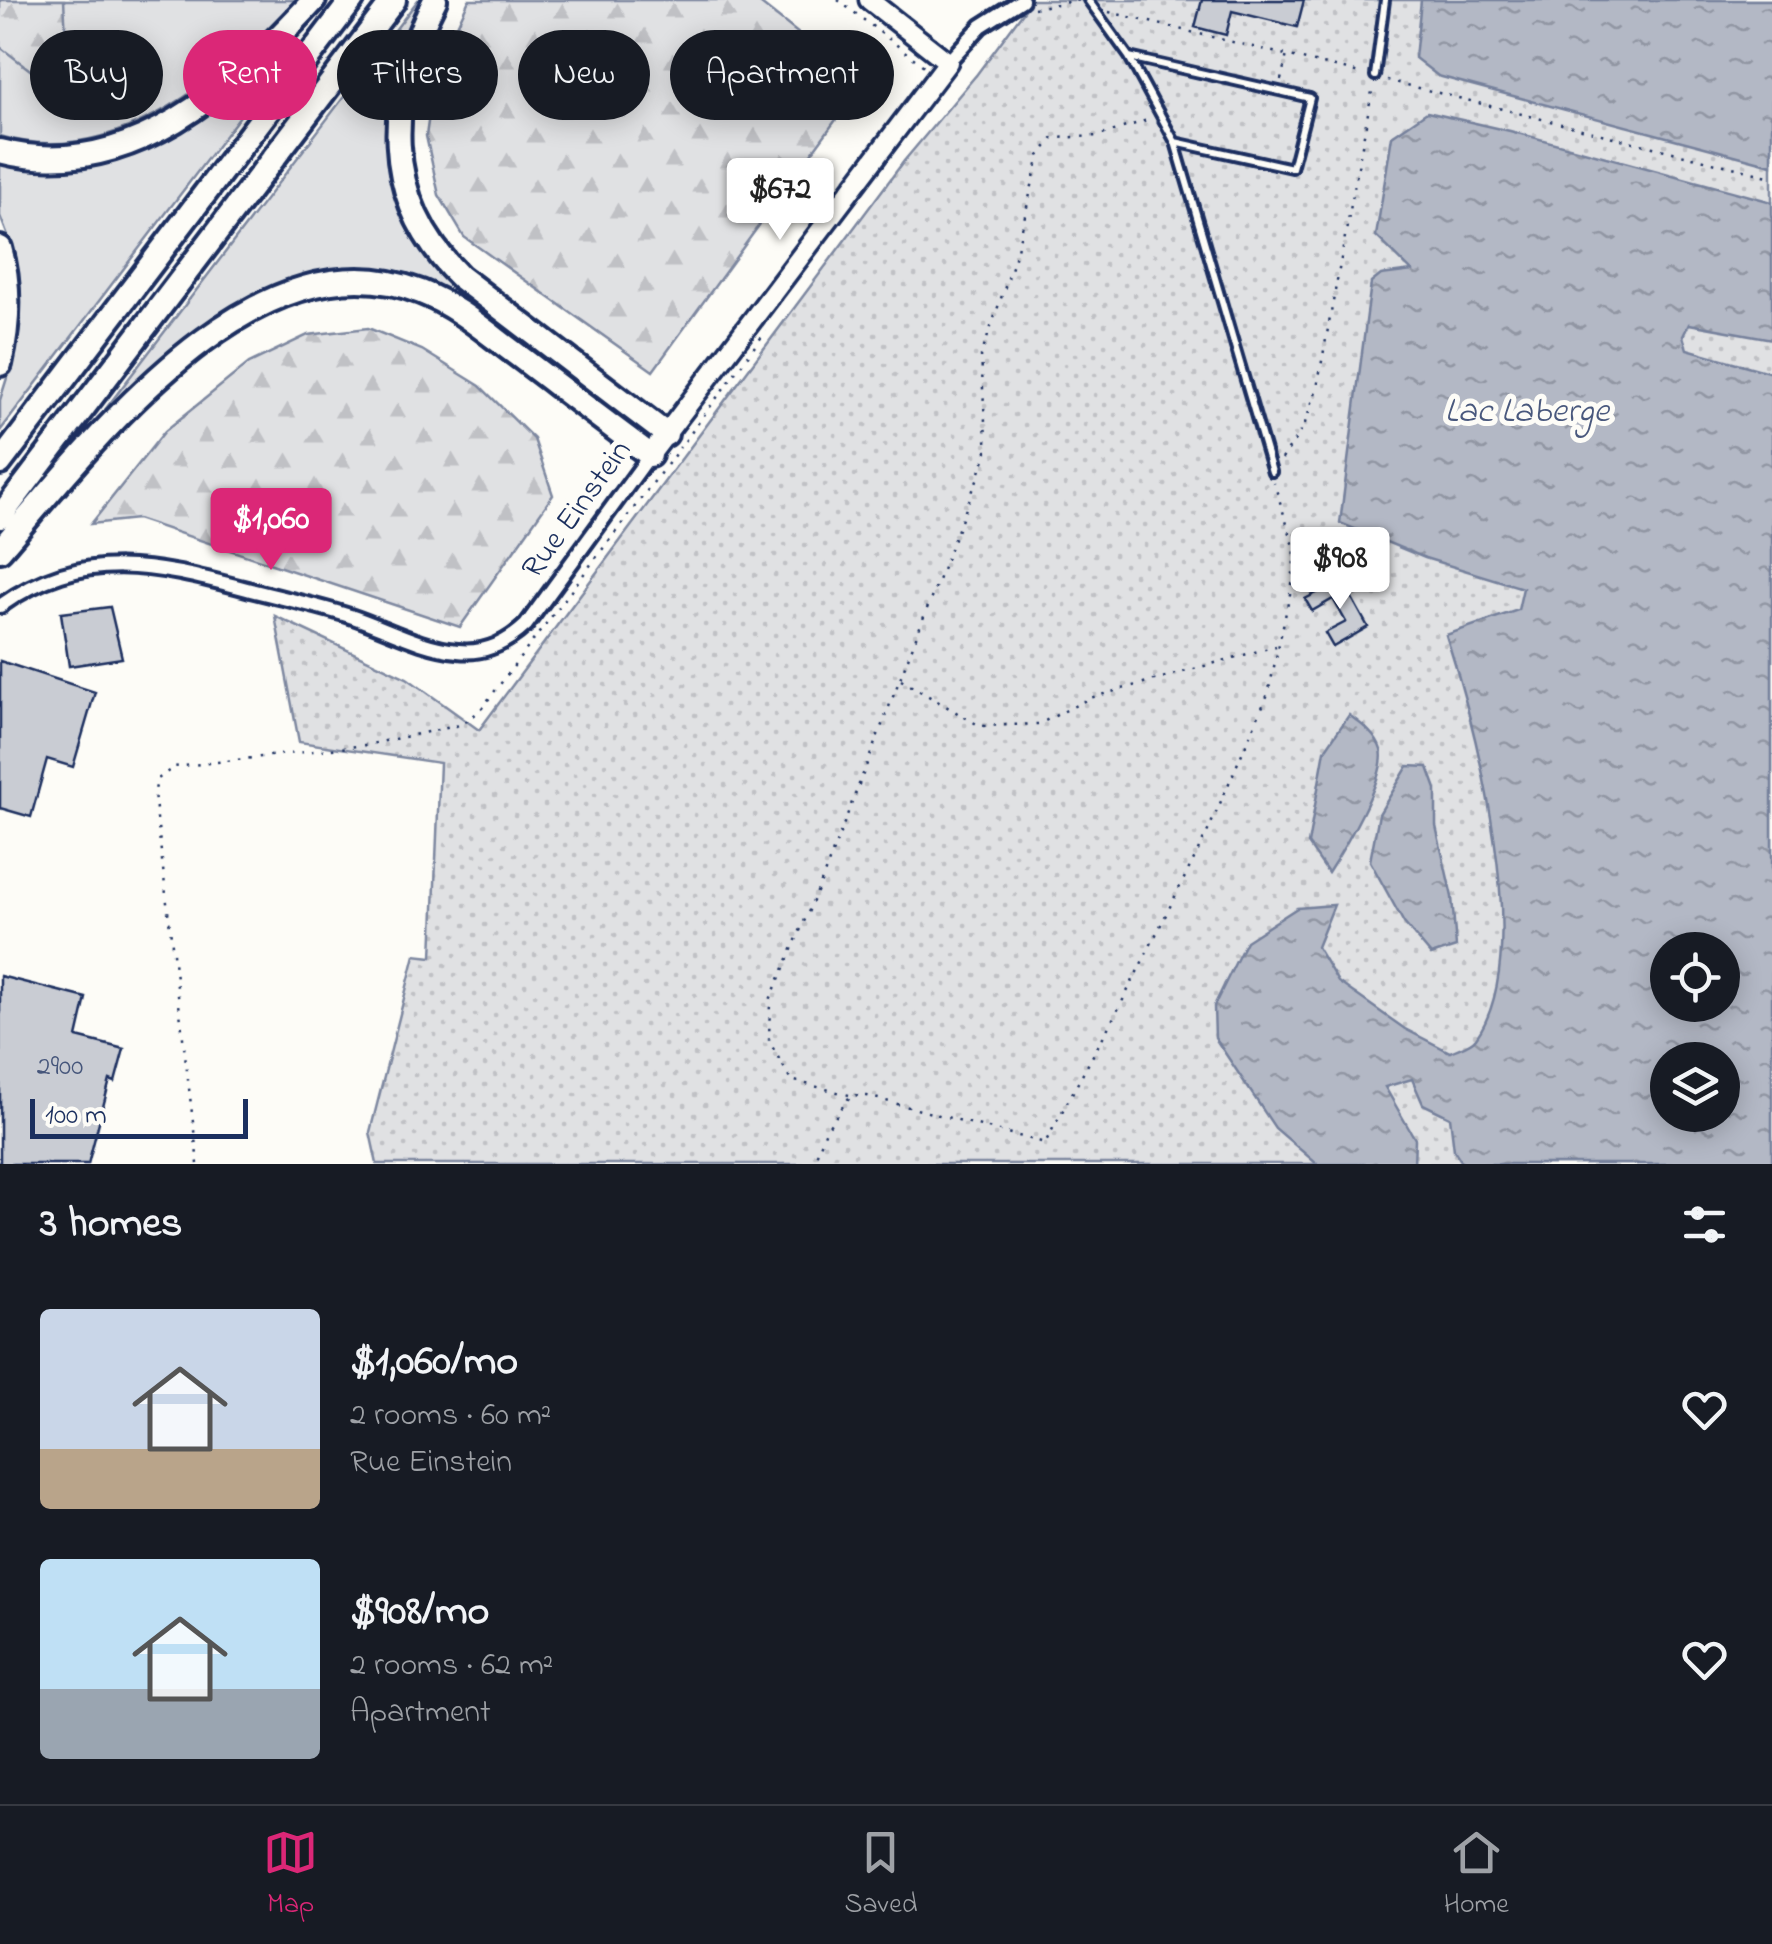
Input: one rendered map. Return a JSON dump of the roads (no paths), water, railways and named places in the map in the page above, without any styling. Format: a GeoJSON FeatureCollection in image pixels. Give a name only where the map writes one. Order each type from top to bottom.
{"type":"FeatureCollection","features":[{"type":"Feature","properties":{"kind":"highway"},"geometry":{"type":"LineString","coordinates":[[0,151],[39,158],[77,156],[117,148],[157,132],[232,81],[314,0]]}},
{"type":"Feature","properties":{"kind":"highway"},"geometry":{"type":"LineString","coordinates":[[0,463],[352,0]]}},
{"type":"Feature","properties":{"kind":"highway"},"geometry":{"type":"LineString","coordinates":[[0,517],[394,0]]}},
{"type":"Feature","properties":{"kind":"highway"},"geometry":{"type":"LineString","coordinates":[[435,0],[411,55],[401,98],[399,156],[404,188],[415,216],[438,254],[474,288],[666,434]]}},
{"type":"Feature","properties":{"kind":"highway"},"geometry":{"type":"LineString","coordinates":[[0,248],[8,286],[8,318],[0,364]]}},
{"type":"Feature","properties":{"kind":"highway"},"geometry":{"type":"LineString","coordinates":[[0,550],[132,405],[196,346],[241,314],[274,297],[327,282],[361,280],[394,284],[448,305],[650,456]]}},
{"type":"Feature","properties":{"kind":"street"},"geometry":{"type":"LineString","coordinates":[[869,0],[948,62]]}},
{"type":"Feature","properties":{"kind":"street","name":"Rue Einstein"},"geometry":{"type":"LineString","coordinates":[[0,606],[65,572],[99,566],[141,566],[198,576],[346,614],[459,652],[488,649],[512,638],[526,625],[948,62],[981,26],[1023,6]]}},
{"type":"Feature","properties":{"kind":"lane"},"geometry":{"type":"LineString","coordinates":[[1088,0],[1129,57],[1175,142],[1272,472]]}},
{"type":"Feature","properties":{"kind":"lane"},"geometry":{"type":"LineString","coordinates":[[1375,76],[1385,0]]}},
{"type":"Feature","properties":{"kind":"lane"},"geometry":{"type":"LineString","coordinates":[[1129,57],[1310,98],[1292,168],[1175,142]]}},
{"type":"Feature","properties":{"kind":"water"},"geometry":{"type":"Polygon","coordinates":[[[1421,0],[1772,0],[1772,165],[1438,76],[1415,58],[1421,0]]]}},
{"type":"Feature","properties":{"kind":"water","name":"Lac Laberge"},"geometry":{"type":"Polygon","coordinates":[[[1427,112],[1772,202],[1772,339],[1689,324],[1683,336],[1687,349],[1772,373],[1772,1164],[1463,1164],[1454,1150],[1450,1117],[1423,1104],[1412,1079],[1385,1087],[1415,1139],[1414,1164],[1317,1164],[1275,1128],[1215,1038],[1214,1006],[1246,941],[1297,908],[1334,905],[1317,947],[1338,982],[1405,1029],[1450,1052],[1476,1038],[1493,1001],[1501,953],[1501,898],[1494,840],[1471,725],[1446,635],[1518,610],[1523,588],[1425,558],[1340,523],[1371,283],[1381,275],[1412,271],[1376,236],[1392,136],[1427,112]]]}},
{"type":"Feature","properties":{"kind":"water"},"geometry":{"type":"Polygon","coordinates":[[[1349,715],[1376,739],[1381,762],[1363,812],[1328,873],[1308,844],[1325,750],[1349,715]]]}},
{"type":"Feature","properties":{"kind":"water"},"geometry":{"type":"Polygon","coordinates":[[[1408,766],[1428,767],[1436,789],[1436,826],[1452,897],[1456,947],[1431,955],[1404,923],[1370,861],[1379,814],[1408,766]]]}}]}
